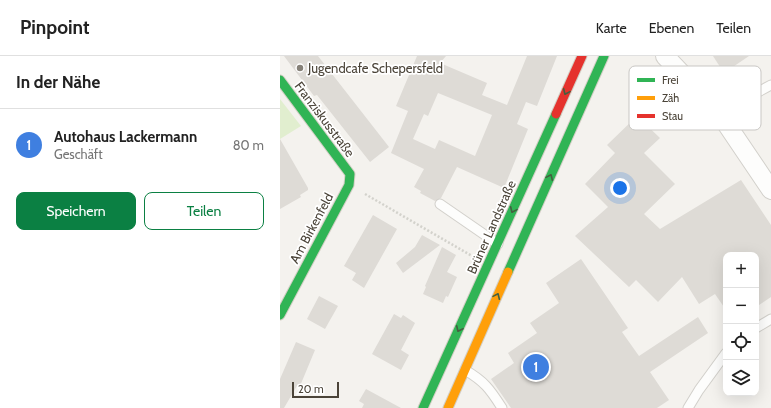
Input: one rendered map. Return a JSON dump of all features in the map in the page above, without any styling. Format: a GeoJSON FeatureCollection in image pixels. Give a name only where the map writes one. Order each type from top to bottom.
{"type":"FeatureCollection","features":[{"type":"Feature","properties":{"kind":"main road","name":"Brüner Landstraße"},"geometry":{"type":"LineString","coordinates":[[423,408],[582,56]]}},
{"type":"Feature","properties":{"kind":"main road"},"geometry":{"type":"LineString","coordinates":[[448,408],[604,56]]}},
{"type":"Feature","properties":{"kind":"main road","name":"Franziskusstraße"},"geometry":{"type":"LineString","coordinates":[[280,80],[350,174]]}},
{"type":"Feature","properties":{"kind":"main road","name":"Am Birkenfeld"},"geometry":{"type":"LineString","coordinates":[[280,315],[349,185],[350,174]]}},
{"type":"Feature","properties":{"kind":"street"},"geometry":{"type":"LineString","coordinates":[[665,56],[674,66]]}},
{"type":"Feature","properties":{"kind":"street"},"geometry":{"type":"LineString","coordinates":[[730,130],[771,190]]}},
{"type":"Feature","properties":{"kind":"lane"},"geometry":{"type":"LineString","coordinates":[[761,91],[771,85]]}},
{"type":"Feature","properties":{"kind":"lane"},"geometry":{"type":"LineString","coordinates":[[440,204],[498,244]]}},
{"type":"Feature","properties":{"kind":"lane"},"geometry":{"type":"LineString","coordinates":[[759,326],[771,319]]}},
{"type":"Feature","properties":{"kind":"lane"},"geometry":{"type":"LineString","coordinates":[[688,408],[723,357]]}},
{"type":"Feature","properties":{"kind":"lane"},"geometry":{"type":"LineString","coordinates":[[465,370],[479,378],[489,389],[502,408]]}},
{"type":"Feature","properties":{"kind":"path"},"geometry":{"type":"LineString","coordinates":[[349,185],[488,265]]}},
{"type":"Feature","properties":{"kind":"green space"},"geometry":{"type":"Polygon","coordinates":[[[280,99],[301,126],[280,139],[280,99]]]}},
{"type":"Feature","properties":{"kind":"building"},"geometry":{"type":"Polygon","coordinates":[[[284,56],[318,56],[389,147],[370,162],[317,95],[314,96],[284,56]]]}},
{"type":"Feature","properties":{"kind":"building"},"geometry":{"type":"Polygon","coordinates":[[[417,56],[446,56],[440,63],[487,83],[482,95],[507,105],[527,56],[557,56],[537,106],[526,102],[517,124],[528,129],[504,188],[457,167],[441,198],[435,201],[420,193],[421,191],[414,187],[424,169],[391,153],[408,111],[396,106],[417,56]],[[438,93],[428,116],[424,114],[413,139],[435,149],[439,140],[475,156],[492,115],[438,93]]]}},
{"type":"Feature","properties":{"kind":"building"},"geometry":{"type":"Polygon","coordinates":[[[713,56],[749,56],[734,66],[719,66],[713,56]]]}},
{"type":"Feature","properties":{"kind":"building"},"geometry":{"type":"Polygon","coordinates":[[[629,124],[629,130],[652,130],[660,138],[644,153],[675,184],[644,214],[660,229],[741,180],[771,225],[771,297],[759,305],[759,252],[723,252],[723,306],[715,294],[699,304],[682,277],[658,302],[636,280],[629,287],[575,236],[608,207],[585,184],[615,153],[607,145],[629,124]]]}},
{"type":"Feature","properties":{"kind":"building"},"geometry":{"type":"Polygon","coordinates":[[[280,139],[308,190],[300,195],[301,197],[280,209],[280,139]]]}},
{"type":"Feature","properties":{"kind":"building"},"geometry":{"type":"Polygon","coordinates":[[[373,215],[397,229],[364,288],[352,280],[356,273],[344,266],[373,215]]]}},
{"type":"Feature","properties":{"kind":"building"},"geometry":{"type":"Polygon","coordinates":[[[422,235],[440,245],[403,273],[396,263],[415,247],[422,235]]]}},
{"type":"Feature","properties":{"kind":"building"},"geometry":{"type":"Polygon","coordinates":[[[442,247],[456,255],[447,272],[457,277],[448,297],[446,296],[443,303],[423,294],[442,247]]]}},
{"type":"Feature","properties":{"kind":"building"},"geometry":{"type":"Polygon","coordinates":[[[581,259],[628,328],[622,332],[639,356],[698,317],[708,333],[650,372],[669,400],[657,408],[511,408],[491,379],[514,363],[508,353],[537,333],[530,323],[559,303],[546,283],[581,259]]]}},
{"type":"Feature","properties":{"kind":"building"},"geometry":{"type":"Polygon","coordinates":[[[319,296],[338,306],[325,329],[307,319],[319,296]]]}},
{"type":"Feature","properties":{"kind":"building"},"geometry":{"type":"Polygon","coordinates":[[[394,314],[401,318],[403,315],[415,323],[401,350],[409,355],[401,370],[372,354],[394,314]]]}},
{"type":"Feature","properties":{"kind":"building"},"geometry":{"type":"Polygon","coordinates":[[[296,342],[315,350],[300,386],[298,384],[284,408],[280,408],[280,379],[296,342]]]}},
{"type":"Feature","properties":{"kind":"building"},"geometry":{"type":"Polygon","coordinates":[[[366,389],[401,408],[362,408],[364,404],[359,401],[366,389]]]}},
{"type":"Feature","properties":{"kind":"traffic: fast"},"geometry":{"type":"LineString","coordinates":[[508,272],[604,56]]}},
{"type":"Feature","properties":{"kind":"traffic: fast"},"geometry":{"type":"LineString","coordinates":[[280,80],[350,174],[349,185],[280,315]]}},
{"type":"Feature","properties":{"kind":"traffic: fast"},"geometry":{"type":"LineString","coordinates":[[423,408],[556,114]]}},
{"type":"Feature","properties":{"kind":"traffic: slow"},"geometry":{"type":"LineString","coordinates":[[448,408],[508,272]]}},
{"type":"Feature","properties":{"kind":"traffic: jam"},"geometry":{"type":"LineString","coordinates":[[556,114],[582,56]]}},
{"type":"Feature","properties":{"kind":"place","name":"Jugendcafe Schepersfeld"},"geometry":{"type":"Point","coordinates":[300,68]}},
{"type":"Feature","properties":{"kind":"place","name":"Autohaus Lackermann"},"geometry":{"type":"Point","coordinates":[536,367]}}]}
